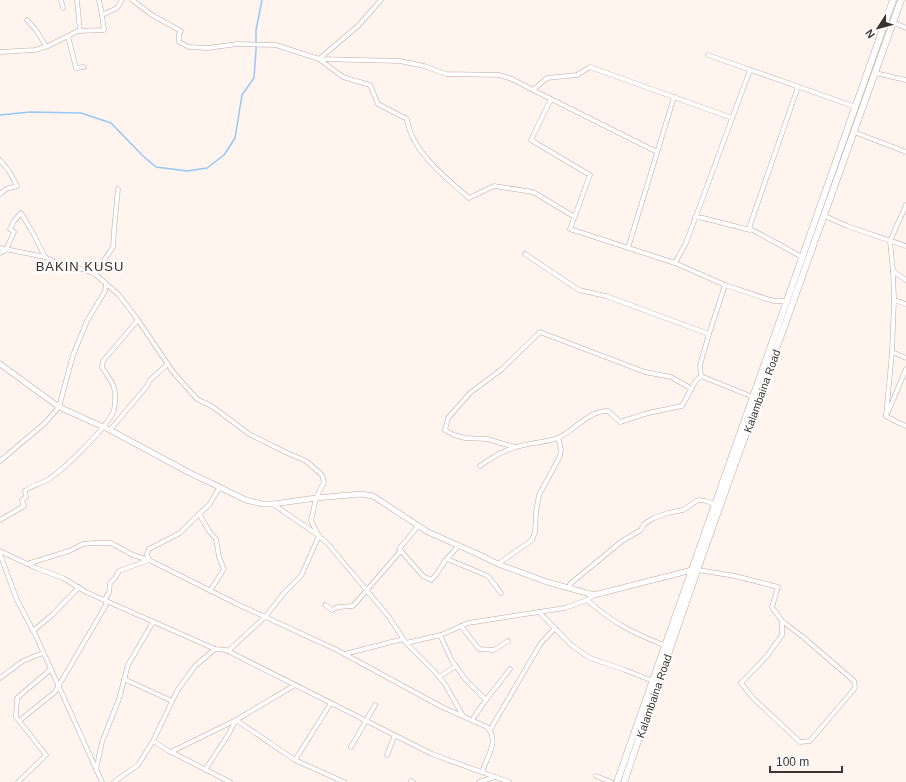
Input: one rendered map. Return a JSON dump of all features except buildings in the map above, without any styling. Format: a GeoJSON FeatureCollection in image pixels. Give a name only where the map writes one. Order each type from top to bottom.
{"type":"FeatureCollection","features":[{"type":"Feature","properties":{"kind":"main road"},"geometry":{"type":"LineString","coordinates":[[617,782],[653,681],[664,645],[695,570],[715,504],[893,0]]}},
{"type":"Feature","properties":{"kind":"main road","name":"Kalambaina Road"},"geometry":{"type":"LineString","coordinates":[[624,782],[695,570],[825,216],[901,0]]}},
{"type":"Feature","properties":{"kind":"street"},"geometry":{"type":"LineString","coordinates":[[61,0],[63,8]]}},
{"type":"Feature","properties":{"kind":"street"},"geometry":{"type":"LineString","coordinates":[[77,0],[80,31]]}},
{"type":"Feature","properties":{"kind":"street"},"geometry":{"type":"LineString","coordinates":[[0,52],[35,50],[80,31],[104,30],[99,0]]}},
{"type":"Feature","properties":{"kind":"street"},"geometry":{"type":"LineString","coordinates":[[102,16],[117,8],[122,0]]}},
{"type":"Feature","properties":{"kind":"street"},"geometry":{"type":"LineString","coordinates":[[132,0],[152,15],[181,31],[179,34],[179,42],[189,47],[208,48],[237,44],[276,46],[319,59],[400,61],[424,66],[446,74],[499,75],[512,79],[657,152]]}},
{"type":"Feature","properties":{"kind":"street"},"geometry":{"type":"LineString","coordinates":[[319,59],[358,26],[381,0]]}},
{"type":"Feature","properties":{"kind":"street"},"geometry":{"type":"LineString","coordinates":[[27,20],[36,30],[46,46]]}},
{"type":"Feature","properties":{"kind":"street"},"geometry":{"type":"LineString","coordinates":[[893,22],[906,28]]}},
{"type":"Feature","properties":{"kind":"street"},"geometry":{"type":"LineString","coordinates":[[68,36],[76,68],[84,67]]}},
{"type":"Feature","properties":{"kind":"street"},"geometry":{"type":"LineString","coordinates":[[708,55],[856,107]]}},
{"type":"Feature","properties":{"kind":"street"},"geometry":{"type":"LineString","coordinates":[[319,59],[343,77],[370,85],[378,104],[407,119],[408,129],[428,161],[469,198],[494,186],[533,192],[575,217]]}},
{"type":"Feature","properties":{"kind":"street"},"geometry":{"type":"LineString","coordinates":[[533,90],[547,78],[577,74],[590,67],[732,118]]}},
{"type":"Feature","properties":{"kind":"street"},"geometry":{"type":"LineString","coordinates":[[675,263],[686,243],[750,70]]}},
{"type":"Feature","properties":{"kind":"street"},"geometry":{"type":"LineString","coordinates":[[875,73],[906,80]]}},
{"type":"Feature","properties":{"kind":"street"},"geometry":{"type":"LineString","coordinates":[[750,230],[749,228],[798,87]]}},
{"type":"Feature","properties":{"kind":"street"},"geometry":{"type":"LineString","coordinates":[[628,248],[674,97]]}},
{"type":"Feature","properties":{"kind":"street"},"geometry":{"type":"LineString","coordinates":[[551,99],[531,140],[590,175],[570,229],[675,263],[725,285],[774,301],[783,301],[786,303]]}},
{"type":"Feature","properties":{"kind":"street"},"geometry":{"type":"LineString","coordinates":[[854,132],[906,152]]}},
{"type":"Feature","properties":{"kind":"street"},"geometry":{"type":"LineString","coordinates":[[0,160],[9,171],[17,186],[6,189],[0,194]]}},
{"type":"Feature","properties":{"kind":"street"},"geometry":{"type":"LineString","coordinates":[[95,274],[113,247],[118,188]]}},
{"type":"Feature","properties":{"kind":"street"},"geometry":{"type":"LineString","coordinates":[[886,416],[892,352],[894,300],[890,241],[906,206]]}},
{"type":"Feature","properties":{"kind":"street"},"geometry":{"type":"LineString","coordinates":[[0,253],[6,250],[14,232],[10,229],[14,221],[21,214],[45,257]]}},
{"type":"Feature","properties":{"kind":"street"},"geometry":{"type":"LineString","coordinates":[[825,216],[847,226],[906,246]]}},
{"type":"Feature","properties":{"kind":"street"},"geometry":{"type":"LineString","coordinates":[[695,217],[750,230],[802,257]]}},
{"type":"Feature","properties":{"kind":"street"},"geometry":{"type":"LineString","coordinates":[[0,248],[45,257],[70,269],[82,269],[95,274],[119,295],[138,320],[173,372],[196,399],[213,406],[249,434],[306,461],[322,475],[324,482],[316,498],[311,521],[319,536],[389,617],[405,641],[445,684],[463,716]]}},
{"type":"Feature","properties":{"kind":"street"},"geometry":{"type":"LineString","coordinates":[[525,254],[579,290],[606,296],[709,334]]}},
{"type":"Feature","properties":{"kind":"street"},"geometry":{"type":"LineString","coordinates":[[893,272],[906,280]]}},
{"type":"Feature","properties":{"kind":"street"},"geometry":{"type":"LineString","coordinates":[[0,461],[45,424],[59,407],[73,355],[87,321],[105,291],[106,285]]}},
{"type":"Feature","properties":{"kind":"street"},"geometry":{"type":"LineString","coordinates":[[701,376],[700,365],[725,285]]}},
{"type":"Feature","properties":{"kind":"street"},"geometry":{"type":"LineString","coordinates":[[894,300],[906,304]]}},
{"type":"Feature","properties":{"kind":"street"},"geometry":{"type":"LineString","coordinates":[[0,520],[24,506],[22,500],[26,497],[25,491],[31,486],[47,480],[67,465],[103,426],[114,410],[115,388],[102,367],[103,361],[138,320]]}},
{"type":"Feature","properties":{"kind":"street"},"geometry":{"type":"LineString","coordinates":[[515,447],[487,439],[465,438],[454,435],[445,430],[448,418],[470,393],[502,369],[540,332],[646,372],[671,377],[692,388]]}},
{"type":"Feature","properties":{"kind":"street"},"geometry":{"type":"LineString","coordinates":[[892,352],[906,358]]}},
{"type":"Feature","properties":{"kind":"street"},"geometry":{"type":"LineString","coordinates":[[0,364],[59,407],[103,426],[188,472],[220,487],[228,493],[246,500],[262,504],[273,504],[361,494],[374,496],[428,532],[498,564],[520,573],[594,595]]}},
{"type":"Feature","properties":{"kind":"street"},"geometry":{"type":"LineString","coordinates":[[110,430],[147,386],[150,380],[168,364]]}},
{"type":"Feature","properties":{"kind":"street"},"geometry":{"type":"LineString","coordinates":[[886,416],[906,369]]}},
{"type":"Feature","properties":{"kind":"street"},"geometry":{"type":"LineString","coordinates":[[701,376],[753,397]]}},
{"type":"Feature","properties":{"kind":"street"},"geometry":{"type":"LineString","coordinates":[[480,466],[487,460],[515,447],[558,438],[582,420],[600,412],[608,411],[620,422],[648,413],[682,406],[695,382],[701,376]]}},
{"type":"Feature","properties":{"kind":"street"},"geometry":{"type":"LineString","coordinates":[[886,416],[906,426]]}},
{"type":"Feature","properties":{"kind":"street"},"geometry":{"type":"LineString","coordinates":[[498,564],[532,540],[535,532],[539,495],[560,456],[561,449],[558,438]]}},
{"type":"Feature","properties":{"kind":"street"},"geometry":{"type":"LineString","coordinates":[[149,560],[147,554],[149,549],[180,533],[209,506],[220,487]]}},
{"type":"Feature","properties":{"kind":"street"},"geometry":{"type":"LineString","coordinates":[[570,588],[570,584],[622,541],[641,530],[644,524],[654,518],[683,510],[698,500],[715,504]]}},
{"type":"Feature","properties":{"kind":"street"},"geometry":{"type":"LineString","coordinates":[[273,504],[319,536]]}},
{"type":"Feature","properties":{"kind":"street"},"geometry":{"type":"LineString","coordinates":[[199,514],[209,531],[216,539],[219,557],[224,569],[210,591]]}},
{"type":"Feature","properties":{"kind":"street"},"geometry":{"type":"LineString","coordinates":[[325,605],[332,610],[338,607],[353,606],[401,551],[399,549],[418,526]]}},
{"type":"Feature","properties":{"kind":"street"},"geometry":{"type":"LineString","coordinates":[[228,651],[265,617],[284,592],[301,576],[319,536]]}},
{"type":"Feature","properties":{"kind":"street"},"geometry":{"type":"LineString","coordinates":[[27,564],[69,552],[83,544],[93,543],[111,543],[133,555],[149,560],[210,591],[345,654],[442,707],[487,727],[490,730],[494,742],[482,772]]}},
{"type":"Feature","properties":{"kind":"street"},"geometry":{"type":"LineString","coordinates":[[401,551],[423,576],[431,580],[437,575],[447,559],[455,552],[458,545]]}},
{"type":"Feature","properties":{"kind":"street"},"geometry":{"type":"LineString","coordinates":[[0,554],[63,578],[153,622],[215,649],[228,651],[432,754],[464,767],[509,782]]}},
{"type":"Feature","properties":{"kind":"street"},"geometry":{"type":"LineString","coordinates":[[0,554],[17,600],[33,631],[102,782]]}},
{"type":"Feature","properties":{"kind":"street"},"geometry":{"type":"LineString","coordinates":[[447,559],[488,576],[501,593]]}},
{"type":"Feature","properties":{"kind":"street"},"geometry":{"type":"LineString","coordinates":[[19,721],[55,692],[106,605],[105,599],[109,593],[110,583],[119,571],[149,560]]}},
{"type":"Feature","properties":{"kind":"street"},"geometry":{"type":"LineString","coordinates":[[345,654],[440,635],[468,623],[565,608],[587,600],[594,595],[695,570],[735,576],[778,588],[772,607],[782,621],[854,681],[855,688],[810,741],[800,742],[753,698],[741,683],[767,656],[782,635],[782,621]]}},
{"type":"Feature","properties":{"kind":"street"},"geometry":{"type":"LineString","coordinates":[[33,631],[52,615],[79,587]]}},
{"type":"Feature","properties":{"kind":"street"},"geometry":{"type":"LineString","coordinates":[[587,600],[603,614],[633,632],[664,645]]}},
{"type":"Feature","properties":{"kind":"street"},"geometry":{"type":"LineString","coordinates":[[539,612],[570,646],[590,658],[653,681]]}},
{"type":"Feature","properties":{"kind":"street"},"geometry":{"type":"LineString","coordinates":[[96,770],[102,742],[119,699],[128,665],[153,622]]}},
{"type":"Feature","properties":{"kind":"street"},"geometry":{"type":"LineString","coordinates":[[461,626],[479,649],[494,650],[508,641]]}},
{"type":"Feature","properties":{"kind":"street"},"geometry":{"type":"LineString","coordinates":[[490,730],[541,643],[555,628]]}},
{"type":"Feature","properties":{"kind":"street"},"geometry":{"type":"LineString","coordinates":[[440,635],[456,666],[466,680],[486,700]]}},
{"type":"Feature","properties":{"kind":"street"},"geometry":{"type":"LineString","coordinates":[[114,782],[138,765],[153,741],[177,691],[195,666],[215,649]]}},
{"type":"Feature","properties":{"kind":"street"},"geometry":{"type":"LineString","coordinates":[[0,678],[24,660],[43,653]]}},
{"type":"Feature","properties":{"kind":"street"},"geometry":{"type":"LineString","coordinates":[[439,678],[456,666]]}},
{"type":"Feature","properties":{"kind":"street"},"geometry":{"type":"LineString","coordinates":[[18,782],[46,755],[16,717],[17,698],[50,670]]}},
{"type":"Feature","properties":{"kind":"street"},"geometry":{"type":"LineString","coordinates":[[472,720],[510,670]]}},
{"type":"Feature","properties":{"kind":"street"},"geometry":{"type":"LineString","coordinates":[[124,679],[172,701]]}},
{"type":"Feature","properties":{"kind":"street"},"geometry":{"type":"LineString","coordinates":[[171,752],[236,720],[295,685]]}},
{"type":"Feature","properties":{"kind":"street"},"geometry":{"type":"LineString","coordinates":[[296,760],[331,703]]}},
{"type":"Feature","properties":{"kind":"street"},"geometry":{"type":"LineString","coordinates":[[351,747],[375,705]]}},
{"type":"Feature","properties":{"kind":"street"},"geometry":{"type":"LineString","coordinates":[[236,720],[296,760],[344,782]]}},
{"type":"Feature","properties":{"kind":"street"},"geometry":{"type":"LineString","coordinates":[[205,770],[236,720]]}},
{"type":"Feature","properties":{"kind":"street"},"geometry":{"type":"LineString","coordinates":[[387,755],[395,735]]}},
{"type":"Feature","properties":{"kind":"street"},"geometry":{"type":"LineString","coordinates":[[153,741],[171,752],[230,782]]}},
{"type":"Feature","properties":{"kind":"street"},"geometry":{"type":"LineString","coordinates":[[596,776],[611,782]]}},
{"type":"Feature","properties":{"kind":"street"},"geometry":{"type":"LineString","coordinates":[[480,782],[495,777]]}},
{"type":"Feature","properties":{"kind":"waterway"},"geometry":{"type":"LineString","coordinates":[[0,115],[30,112],[81,113],[111,123],[143,156],[156,167],[187,171],[207,168],[224,155],[235,138],[242,95],[254,78],[256,30],[262,0]]}},
{"type":"Feature","properties":{"kind":"district","name":"BAKIN KUSU"},"geometry":{"type":"Point","coordinates":[80,266]}}]}
